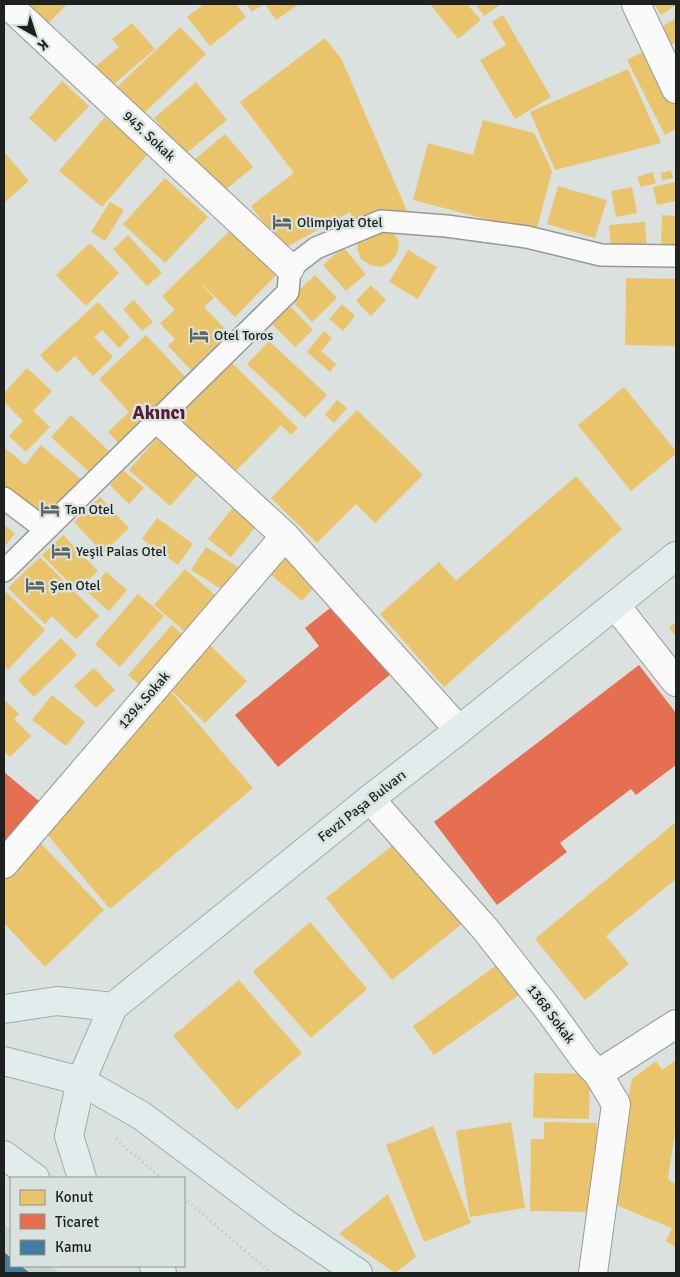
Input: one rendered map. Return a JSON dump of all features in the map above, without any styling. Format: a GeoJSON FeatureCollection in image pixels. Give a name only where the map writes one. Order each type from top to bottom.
{"type":"FeatureCollection","features":[{"type":"Feature","properties":{"kind":"main road","name":"Fevzi Paşa Bulvarı"},"geometry":{"type":"LineString","coordinates":[[82,1177],[69,1136],[81,1081],[113,1007],[370,799],[616,606],[676,556]]}},
{"type":"Feature","properties":{"kind":"main road"},"geometry":{"type":"LineString","coordinates":[[4,1009],[56,1000],[113,1007]]}},
{"type":"Feature","properties":{"kind":"main road"},"geometry":{"type":"LineString","coordinates":[[4,1061],[81,1081],[142,1116],[283,1222],[358,1273]]}},
{"type":"Feature","properties":{"kind":"main road"},"geometry":{"type":"LineString","coordinates":[[4,1155],[34,1177]]}},
{"type":"Feature","properties":{"kind":"street","name":"945. Sokak"},"geometry":{"type":"LineString","coordinates":[[8,4],[290,268]]}},
{"type":"Feature","properties":{"kind":"street"},"geometry":{"type":"LineString","coordinates":[[636,4],[676,89]]}},
{"type":"Feature","properties":{"kind":"street"},"geometry":{"type":"LineString","coordinates":[[4,571],[288,292],[290,268],[316,248],[381,221],[446,226],[527,237],[601,255],[676,256]]}},
{"type":"Feature","properties":{"kind":"street"},"geometry":{"type":"LineString","coordinates":[[159,420],[285,536],[459,730]]}},
{"type":"Feature","properties":{"kind":"street"},"geometry":{"type":"LineString","coordinates":[[4,498],[45,529]]}},
{"type":"Feature","properties":{"kind":"street","name":"1294.Sokak"},"geometry":{"type":"LineString","coordinates":[[4,864],[285,536]]}},
{"type":"Feature","properties":{"kind":"street"},"geometry":{"type":"LineString","coordinates":[[616,606],[676,682]]}},
{"type":"Feature","properties":{"kind":"street","name":"1368 Sokak"},"geometry":{"type":"LineString","coordinates":[[370,799],[486,930],[548,1008],[585,1060],[598,1074],[616,1104],[592,1273]]}},
{"type":"Feature","properties":{"kind":"street"},"geometry":{"type":"LineString","coordinates":[[598,1074],[676,1024]]}},
{"type":"Feature","properties":{"kind":"path"},"geometry":{"type":"LineString","coordinates":[[116,1139],[160,1177]]}},
{"type":"Feature","properties":{"kind":"path"},"geometry":{"type":"LineString","coordinates":[[185,1199],[271,1273]]}},
{"type":"Feature","properties":{"kind":"shaded area"},"geometry":{"type":"Polygon","coordinates":[[[4,1224],[10,1229],[10,1267],[52,1267],[60,1273],[4,1273],[4,1224]]]}},
{"type":"Feature","properties":{"kind":"building: Konut"},"geometry":{"type":"Polygon","coordinates":[[[9,4],[67,4],[39,33],[9,4]]]}},
{"type":"Feature","properties":{"kind":"building: Konut"},"geometry":{"type":"Polygon","coordinates":[[[204,4],[236,4],[246,17],[210,46],[187,17],[204,4]]]}},
{"type":"Feature","properties":{"kind":"building: Konut"},"geometry":{"type":"Polygon","coordinates":[[[246,4],[264,4],[252,12],[246,4]]]}},
{"type":"Feature","properties":{"kind":"building: Konut"},"geometry":{"type":"Polygon","coordinates":[[[265,4],[297,4],[298,5],[276,20],[265,4]]]}},
{"type":"Feature","properties":{"kind":"building: Konut"},"geometry":{"type":"Polygon","coordinates":[[[430,4],[467,4],[481,20],[458,39],[430,4]]]}},
{"type":"Feature","properties":{"kind":"building: Konut"},"geometry":{"type":"Polygon","coordinates":[[[475,4],[501,4],[484,16],[475,4]]]}},
{"type":"Feature","properties":{"kind":"building: Konut"},"geometry":{"type":"Polygon","coordinates":[[[654,4],[676,4],[676,5],[661,15],[654,4]]]}},
{"type":"Feature","properties":{"kind":"building: Konut"},"geometry":{"type":"Polygon","coordinates":[[[503,15],[551,97],[515,119],[480,60],[506,45],[492,22],[503,15]]]}},
{"type":"Feature","properties":{"kind":"building: Konut"},"geometry":{"type":"Polygon","coordinates":[[[676,18],[676,42],[671,45],[660,28],[676,18]]]}},
{"type":"Feature","properties":{"kind":"building: Konut"},"geometry":{"type":"Polygon","coordinates":[[[132,23],[155,49],[107,90],[90,71],[119,47],[112,39],[132,23]]]}},
{"type":"Feature","properties":{"kind":"building: Konut"},"geometry":{"type":"Polygon","coordinates":[[[180,27],[206,54],[140,117],[114,90],[180,27]]]}},
{"type":"Feature","properties":{"kind":"building: Konut"},"geometry":{"type":"Polygon","coordinates":[[[325,38],[342,60],[407,211],[355,225],[350,212],[283,249],[251,206],[294,173],[240,102],[325,38]]]}},
{"type":"Feature","properties":{"kind":"building: Konut"},"geometry":{"type":"Polygon","coordinates":[[[648,49],[676,104],[676,129],[665,135],[627,60],[648,49]]]}},
{"type":"Feature","properties":{"kind":"building: Konut"},"geometry":{"type":"Polygon","coordinates":[[[628,69],[661,143],[555,170],[530,112],[628,69]]]}},
{"type":"Feature","properties":{"kind":"building: Konut"},"geometry":{"type":"Polygon","coordinates":[[[62,81],[89,106],[55,142],[29,118],[62,81]]]}},
{"type":"Feature","properties":{"kind":"building: Konut"},"geometry":{"type":"Polygon","coordinates":[[[196,82],[227,120],[184,155],[154,118],[196,82]]]}},
{"type":"Feature","properties":{"kind":"building: Konut"},"geometry":{"type":"Polygon","coordinates":[[[105,117],[148,154],[102,207],[59,171],[105,117]]]}},
{"type":"Feature","properties":{"kind":"building: Konut"},"geometry":{"type":"Polygon","coordinates":[[[483,120],[534,133],[552,171],[536,232],[413,200],[428,143],[473,155],[483,120]]]}},
{"type":"Feature","properties":{"kind":"building: Konut"},"geometry":{"type":"Polygon","coordinates":[[[225,134],[253,167],[223,192],[195,159],[225,134]]]}},
{"type":"Feature","properties":{"kind":"building: Konut"},"geometry":{"type":"Polygon","coordinates":[[[4,152],[29,181],[4,203],[4,152]]]}},
{"type":"Feature","properties":{"kind":"building: Konut"},"geometry":{"type":"Polygon","coordinates":[[[671,170],[673,178],[662,180],[661,173],[671,170]]]}},
{"type":"Feature","properties":{"kind":"building: Konut"},"geometry":{"type":"Polygon","coordinates":[[[653,172],[656,183],[641,187],[637,177],[653,172]]]}},
{"type":"Feature","properties":{"kind":"building: Konut"},"geometry":{"type":"Polygon","coordinates":[[[165,178],[208,217],[165,263],[123,224],[165,178]]]}},
{"type":"Feature","properties":{"kind":"building: Konut"},"geometry":{"type":"Polygon","coordinates":[[[676,182],[676,201],[657,205],[653,187],[676,182]]]}},
{"type":"Feature","properties":{"kind":"building: Konut"},"geometry":{"type":"Polygon","coordinates":[[[558,186],[607,200],[595,238],[547,224],[558,186]]]}},
{"type":"Feature","properties":{"kind":"building: Konut"},"geometry":{"type":"Polygon","coordinates":[[[632,187],[637,213],[616,217],[611,191],[632,187]]]}},
{"type":"Feature","properties":{"kind":"building: Konut"},"geometry":{"type":"Polygon","coordinates":[[[110,202],[124,210],[105,241],[91,232],[110,202]]]}},
{"type":"Feature","properties":{"kind":"building: Konut"},"geometry":{"type":"Polygon","coordinates":[[[662,215],[676,216],[676,245],[661,245],[662,215]]]}},
{"type":"Feature","properties":{"kind":"building: Konut"},"geometry":{"type":"Polygon","coordinates":[[[645,222],[647,246],[611,249],[609,225],[645,222]]]}},
{"type":"Feature","properties":{"kind":"building: Konut"},"geometry":{"type":"Polygon","coordinates":[[[236,225],[281,270],[235,317],[196,278],[214,298],[204,307],[229,333],[191,370],[168,346],[175,339],[160,323],[175,310],[162,296],[236,225]]]}},
{"type":"Feature","properties":{"kind":"building: Konut"},"geometry":{"type":"Polygon","coordinates":[[[364,229],[394,232],[399,242],[397,253],[391,262],[381,267],[370,265],[361,259],[357,249],[358,238],[364,229]]]}},
{"type":"Feature","properties":{"kind":"building: Konut"},"geometry":{"type":"Polygon","coordinates":[[[128,235],[162,273],[147,286],[113,249],[128,235]]]}},
{"type":"Feature","properties":{"kind":"building: Konut"},"geometry":{"type":"Polygon","coordinates":[[[90,243],[119,273],[86,306],[56,275],[90,243]]]}},
{"type":"Feature","properties":{"kind":"building: Konut"},"geometry":{"type":"Polygon","coordinates":[[[343,247],[366,274],[346,291],[323,265],[343,247]]]}},
{"type":"Feature","properties":{"kind":"building: Konut"},"geometry":{"type":"Polygon","coordinates":[[[408,250],[437,267],[418,299],[389,282],[408,250]]]}},
{"type":"Feature","properties":{"kind":"building: Konut"},"geometry":{"type":"Polygon","coordinates":[[[315,275],[337,298],[312,322],[290,299],[315,275]]]}},
{"type":"Feature","properties":{"kind":"building: Konut"},"geometry":{"type":"Polygon","coordinates":[[[626,278],[676,279],[676,346],[625,345],[626,278]]]}},
{"type":"Feature","properties":{"kind":"building: Konut"},"geometry":{"type":"Polygon","coordinates":[[[371,285],[386,300],[371,316],[356,301],[371,285]]]}},
{"type":"Feature","properties":{"kind":"building: Konut"},"geometry":{"type":"Polygon","coordinates":[[[134,300],[153,322],[142,331],[123,309],[134,300]]]}},
{"type":"Feature","properties":{"kind":"building: Konut"},"geometry":{"type":"Polygon","coordinates":[[[98,302],[130,337],[119,348],[102,330],[94,337],[113,357],[93,376],[75,356],[57,373],[40,355],[98,302]]]}},
{"type":"Feature","properties":{"kind":"building: Konut"},"geometry":{"type":"Polygon","coordinates":[[[287,303],[313,330],[295,347],[269,321],[287,303]]]}},
{"type":"Feature","properties":{"kind":"building: Konut"},"geometry":{"type":"Polygon","coordinates":[[[342,304],[355,316],[343,331],[329,319],[342,304]]]}},
{"type":"Feature","properties":{"kind":"building: Konut"},"geometry":{"type":"Polygon","coordinates":[[[324,331],[332,338],[321,351],[336,364],[330,372],[307,352],[324,331]]]}},
{"type":"Feature","properties":{"kind":"building: Konut"},"geometry":{"type":"Polygon","coordinates":[[[146,335],[189,381],[120,445],[108,432],[129,412],[99,379],[146,335]]]}},
{"type":"Feature","properties":{"kind":"building: Konut"},"geometry":{"type":"Polygon","coordinates":[[[269,341],[327,395],[305,418],[247,364],[269,341]]]}},
{"type":"Feature","properties":{"kind":"building: Konut"},"geometry":{"type":"Polygon","coordinates":[[[230,361],[298,428],[291,435],[281,425],[231,476],[173,419],[230,361]]]}},
{"type":"Feature","properties":{"kind":"building: Konut"},"geometry":{"type":"Polygon","coordinates":[[[27,368],[52,391],[33,411],[50,427],[26,452],[9,436],[23,421],[4,402],[4,393],[27,368]]]}},
{"type":"Feature","properties":{"kind":"building: Konut"},"geometry":{"type":"Polygon","coordinates":[[[624,387],[676,451],[676,454],[631,491],[578,425],[624,387]]]}},
{"type":"Feature","properties":{"kind":"building: Konut"},"geometry":{"type":"Polygon","coordinates":[[[337,400],[347,408],[334,423],[325,415],[337,400]]]}},
{"type":"Feature","properties":{"kind":"building: Konut"},"geometry":{"type":"Polygon","coordinates":[[[357,410],[423,475],[375,523],[356,504],[317,543],[271,498],[357,410]]]}},
{"type":"Feature","properties":{"kind":"building: Konut"},"geometry":{"type":"Polygon","coordinates":[[[71,415],[109,451],[89,472],[51,437],[71,415]]]}},
{"type":"Feature","properties":{"kind":"building: Konut"},"geometry":{"type":"Polygon","coordinates":[[[160,434],[202,470],[170,506],[129,470],[160,434]]]}},
{"type":"Feature","properties":{"kind":"building: Konut"},"geometry":{"type":"Polygon","coordinates":[[[41,445],[84,482],[47,521],[4,487],[4,447],[25,465],[41,445]]]}},
{"type":"Feature","properties":{"kind":"building: Konut"},"geometry":{"type":"Polygon","coordinates":[[[123,470],[144,488],[129,504],[110,485],[123,470]]]}},
{"type":"Feature","properties":{"kind":"building: Konut"},"geometry":{"type":"Polygon","coordinates":[[[576,476],[622,529],[444,687],[380,614],[439,562],[456,581],[576,476]]]}},
{"type":"Feature","properties":{"kind":"building: Konut"},"geometry":{"type":"Polygon","coordinates":[[[100,497],[129,528],[103,553],[74,522],[100,497]]]}},
{"type":"Feature","properties":{"kind":"building: Konut"},"geometry":{"type":"Polygon","coordinates":[[[238,501],[261,520],[231,557],[208,539],[238,501]]]}},
{"type":"Feature","properties":{"kind":"building: Konut"},"geometry":{"type":"Polygon","coordinates":[[[157,518],[193,544],[178,565],[142,539],[157,518]]]}},
{"type":"Feature","properties":{"kind":"building: Konut"},"geometry":{"type":"Polygon","coordinates":[[[4,524],[15,534],[4,547],[4,524]]]}},
{"type":"Feature","properties":{"kind":"building: Konut"},"geometry":{"type":"Polygon","coordinates":[[[63,535],[98,571],[77,591],[42,555],[63,535]]]}},
{"type":"Feature","properties":{"kind":"building: Konut"},"geometry":{"type":"Polygon","coordinates":[[[206,547],[244,571],[229,594],[191,570],[206,547]]]}},
{"type":"Feature","properties":{"kind":"building: Konut"},"geometry":{"type":"Polygon","coordinates":[[[278,549],[318,583],[302,601],[262,567],[278,549]]]}},
{"type":"Feature","properties":{"kind":"building: Konut"},"geometry":{"type":"Polygon","coordinates":[[[40,557],[99,616],[76,639],[52,616],[45,624],[8,588],[40,557]]]}},
{"type":"Feature","properties":{"kind":"building: Konut"},"geometry":{"type":"Polygon","coordinates":[[[185,569],[220,599],[189,635],[154,605],[185,569]]]}},
{"type":"Feature","properties":{"kind":"building: Konut"},"geometry":{"type":"Polygon","coordinates":[[[106,572],[127,590],[109,611],[87,592],[106,572]]]}},
{"type":"Feature","properties":{"kind":"building: Konut"},"geometry":{"type":"Polygon","coordinates":[[[4,590],[45,630],[8,670],[4,666],[4,590]]]}},
{"type":"Feature","properties":{"kind":"building: Konut"},"geometry":{"type":"Polygon","coordinates":[[[138,594],[164,616],[120,667],[95,644],[138,594]]]}},
{"type":"Feature","properties":{"kind":"building: Konut"},"geometry":{"type":"Polygon","coordinates":[[[676,622],[676,636],[669,628],[676,622]]]}},
{"type":"Feature","properties":{"kind":"building: Konut"},"geometry":{"type":"Polygon","coordinates":[[[172,625],[192,643],[149,693],[128,675],[172,625]]]}},
{"type":"Feature","properties":{"kind":"building: Konut"},"geometry":{"type":"Polygon","coordinates":[[[61,638],[77,655],[34,697],[18,680],[61,638]]]}},
{"type":"Feature","properties":{"kind":"building: Konut"},"geometry":{"type":"Polygon","coordinates":[[[208,643],[247,681],[205,723],[166,685],[208,643]]]}},
{"type":"Feature","properties":{"kind":"building: Konut"},"geometry":{"type":"Polygon","coordinates":[[[94,668],[115,690],[96,708],[74,686],[94,668]]]}},
{"type":"Feature","properties":{"kind":"building: Konut"},"geometry":{"type":"Polygon","coordinates":[[[167,687],[253,788],[110,909],[45,832],[167,687]]]}},
{"type":"Feature","properties":{"kind":"building: Konut"},"geometry":{"type":"Polygon","coordinates":[[[52,695],[85,722],[66,746],[32,720],[52,695]]]}},
{"type":"Feature","properties":{"kind":"building: Konut"},"geometry":{"type":"Polygon","coordinates":[[[4,699],[19,714],[14,719],[31,736],[10,757],[4,751],[4,699]]]}},
{"type":"Feature","properties":{"kind":"building: Konut"},"geometry":{"type":"Polygon","coordinates":[[[676,822],[676,879],[606,936],[629,964],[585,1000],[535,939],[676,822]]]}},
{"type":"Feature","properties":{"kind":"building: Konut"},"geometry":{"type":"Polygon","coordinates":[[[37,839],[104,910],[45,967],[4,923],[4,871],[37,839]]]}},
{"type":"Feature","properties":{"kind":"building: Konut"},"geometry":{"type":"Polygon","coordinates":[[[398,841],[468,919],[392,980],[326,898],[398,841]]]}},
{"type":"Feature","properties":{"kind":"building: Konut"},"geometry":{"type":"Polygon","coordinates":[[[310,922],[367,989],[311,1038],[253,972],[310,922]]]}},
{"type":"Feature","properties":{"kind":"building: Konut"},"geometry":{"type":"Polygon","coordinates":[[[501,962],[523,992],[434,1055],[413,1026],[501,962]]]}},
{"type":"Feature","properties":{"kind":"building: Konut"},"geometry":{"type":"Polygon","coordinates":[[[239,980],[302,1053],[237,1110],[173,1036],[239,980]]]}},
{"type":"Feature","properties":{"kind":"building: Konut"},"geometry":{"type":"Polygon","coordinates":[[[676,1060],[676,1126],[668,1179],[676,1185],[676,1248],[666,1241],[672,1228],[611,1203],[619,1143],[632,1079],[656,1061],[662,1070],[676,1060]]]}},
{"type":"Feature","properties":{"kind":"building: Konut"},"geometry":{"type":"Polygon","coordinates":[[[534,1073],[590,1074],[589,1119],[533,1118],[534,1073]]]}},
{"type":"Feature","properties":{"kind":"building: Konut"},"geometry":{"type":"Polygon","coordinates":[[[511,1122],[525,1208],[470,1217],[456,1131],[511,1122]]]}},
{"type":"Feature","properties":{"kind":"building: Konut"},"geometry":{"type":"Polygon","coordinates":[[[544,1122],[597,1123],[595,1212],[530,1211],[531,1139],[544,1139],[544,1122]]]}},
{"type":"Feature","properties":{"kind":"building: Konut"},"geometry":{"type":"Polygon","coordinates":[[[433,1126],[471,1223],[424,1242],[386,1145],[433,1126]]]}},
{"type":"Feature","properties":{"kind":"building: Konut"},"geometry":{"type":"Polygon","coordinates":[[[388,1194],[416,1257],[395,1273],[339,1234],[388,1194]]]}},
{"type":"Feature","properties":{"kind":"building: Ticaret"},"geometry":{"type":"Polygon","coordinates":[[[335,604],[392,673],[278,767],[235,715],[319,646],[305,628],[335,604]]]}},
{"type":"Feature","properties":{"kind":"building: Ticaret"},"geometry":{"type":"Polygon","coordinates":[[[639,665],[676,713],[676,765],[636,795],[631,789],[560,843],[567,852],[497,905],[434,822],[639,665]]]}},
{"type":"Feature","properties":{"kind":"building: Ticaret"},"geometry":{"type":"Polygon","coordinates":[[[4,772],[46,807],[4,856],[4,772]]]}},
{"type":"Feature","properties":{"kind":"building: Kamu"},"geometry":{"type":"Polygon","coordinates":[[[4,1252],[10,1257],[10,1267],[22,1267],[30,1273],[4,1273],[4,1252]]]}},
{"type":"Feature","properties":{"kind":"place","name":"Olimpiyat Otel"},"geometry":{"type":"Point","coordinates":[282,222]}},
{"type":"Feature","properties":{"kind":"place","name":"Otel Toros"},"geometry":{"type":"Point","coordinates":[199,335]}},
{"type":"Feature","properties":{"kind":"place","name":"Tan Otel"},"geometry":{"type":"Point","coordinates":[50,509]}},
{"type":"Feature","properties":{"kind":"place","name":"Yeşil Palas Otel"},"geometry":{"type":"Point","coordinates":[61,551]}},
{"type":"Feature","properties":{"kind":"place","name":"Şen Otel"},"geometry":{"type":"Point","coordinates":[35,585]}},
{"type":"Feature","properties":{"kind":"district","name":"Akıncı"},"geometry":{"type":"Point","coordinates":[159,413]}}]}
